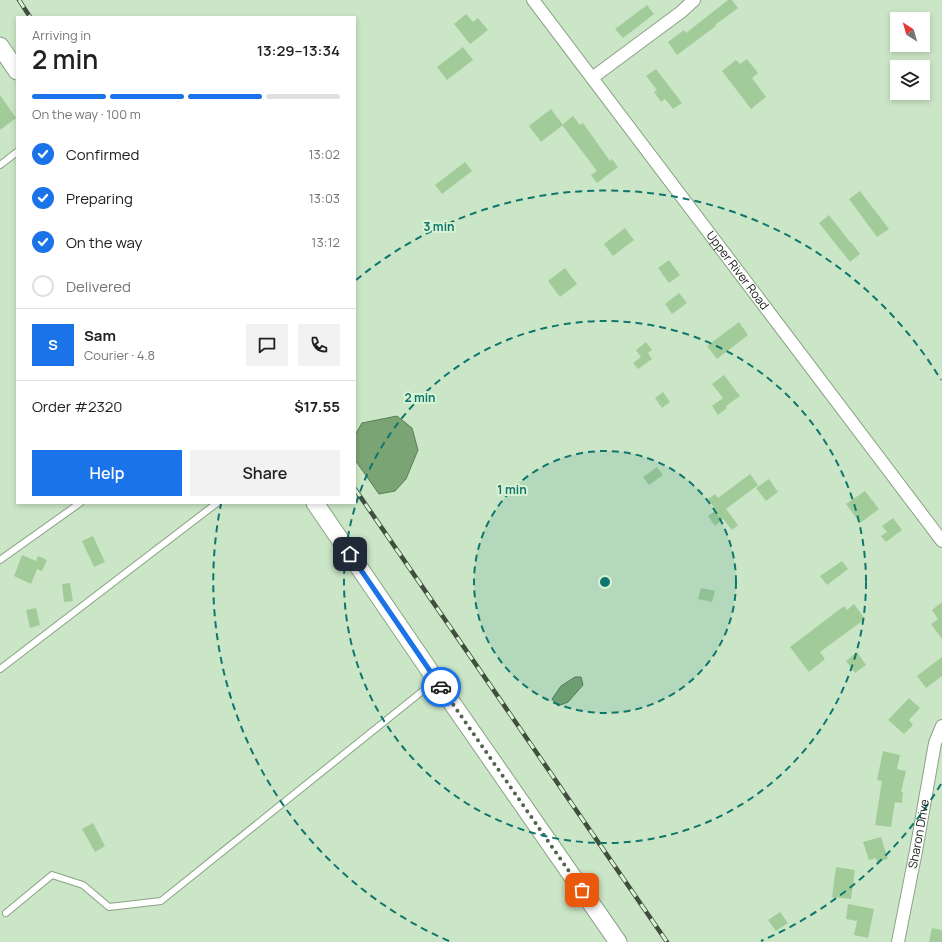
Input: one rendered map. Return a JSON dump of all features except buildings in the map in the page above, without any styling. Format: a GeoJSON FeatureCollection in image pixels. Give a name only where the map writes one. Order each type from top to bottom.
{"type":"FeatureCollection","features":[{"type":"Feature","properties":{"kind":"street","name":"Upper River Road"},"geometry":{"type":"LineString","coordinates":[[533,0],[942,541]]}},
{"type":"Feature","properties":{"kind":"street"},"geometry":{"type":"LineString","coordinates":[[592,78],[681,12],[694,0]]}},
{"type":"Feature","properties":{"kind":"street"},"geometry":{"type":"LineString","coordinates":[[0,46],[16,70]]}},
{"type":"Feature","properties":{"kind":"street"},"geometry":{"type":"LineString","coordinates":[[316,504],[618,942]]}},
{"type":"Feature","properties":{"kind":"street","name":"Sharon Drive"},"geometry":{"type":"LineString","coordinates":[[898,942],[935,743],[942,726]]}},
{"type":"Feature","properties":{"kind":"lane"},"geometry":{"type":"LineString","coordinates":[[0,165],[16,153]]}},
{"type":"Feature","properties":{"kind":"lane"},"geometry":{"type":"LineString","coordinates":[[0,560],[79,504]]}},
{"type":"Feature","properties":{"kind":"lane"},"geometry":{"type":"LineString","coordinates":[[0,669],[216,504]]}},
{"type":"Feature","properties":{"kind":"lane"},"geometry":{"type":"LineString","coordinates":[[6,912],[52,875],[83,885],[109,907],[160,901],[436,680]]}},
{"type":"Feature","properties":{"kind":"shaded area"},"geometry":{"type":"Polygon","coordinates":[[[397,416],[412,428],[418,450],[406,479],[395,491],[379,494],[356,461],[356,433],[362,423],[397,416]]]}},
{"type":"Feature","properties":{"kind":"shaded area"},"geometry":{"type":"Polygon","coordinates":[[[575,677],[581,677],[583,685],[568,702],[558,706],[552,699],[561,686],[575,677]]]}},
{"type":"Feature","properties":{"kind":"railway"},"geometry":{"type":"LineString","coordinates":[[19,0],[29,16]]}},
{"type":"Feature","properties":{"kind":"railway"},"geometry":{"type":"LineString","coordinates":[[356,490],[667,942]]}},
{"type":"Feature","properties":{"kind":"way so far"},"geometry":{"type":"LineString","coordinates":[[441,687],[582,890]]}},
{"type":"Feature","properties":{"kind":"route"},"geometry":{"type":"LineString","coordinates":[[350,554],[441,687]]}}]}
